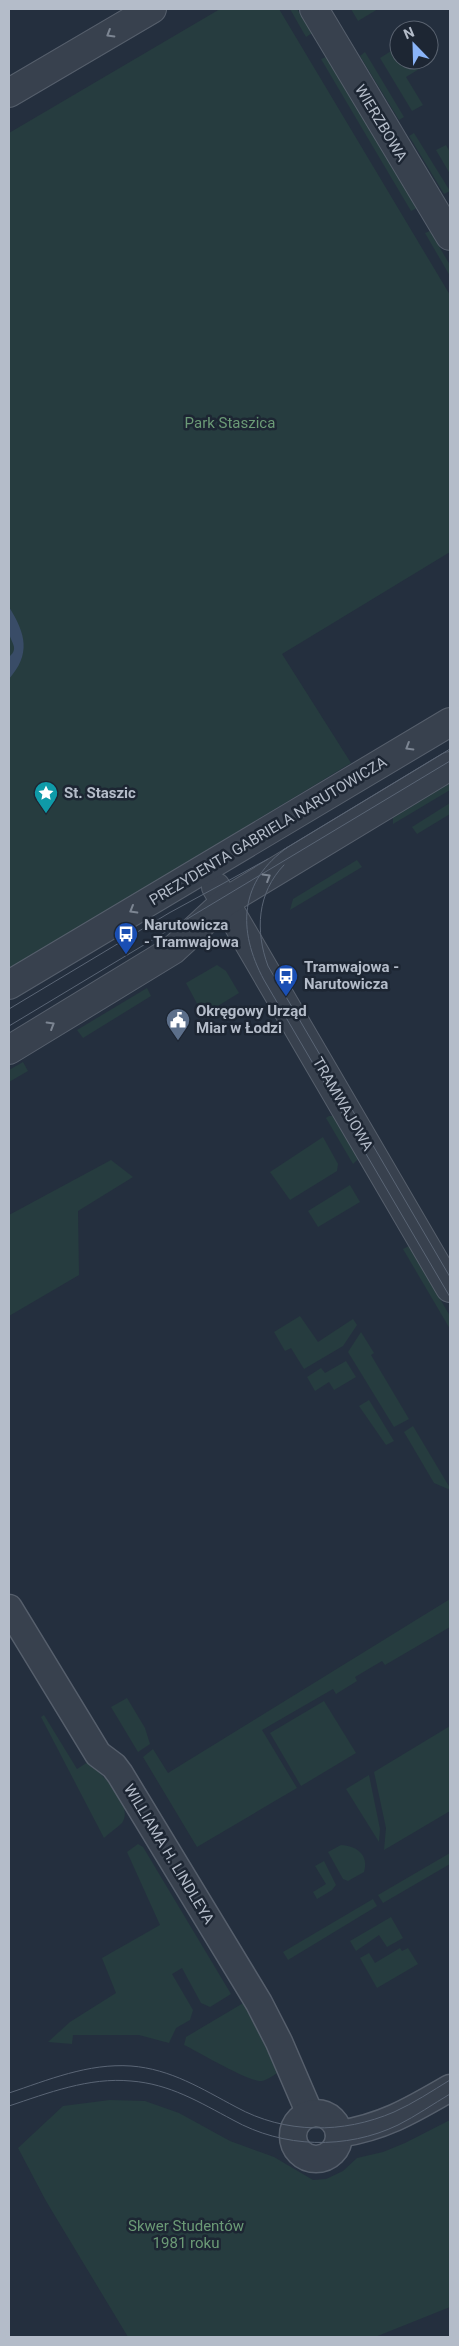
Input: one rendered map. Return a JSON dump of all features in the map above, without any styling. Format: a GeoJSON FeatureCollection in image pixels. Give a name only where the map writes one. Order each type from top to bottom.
{"type":"FeatureCollection","features":[{"type":"Feature","properties":{"kind":"street"},"geometry":{"type":"LineString","coordinates":[[9,93],[152,9]]}},
{"type":"Feature","properties":{"kind":"street","name":"WIERZBOWA"},"geometry":{"type":"LineString","coordinates":[[314,9],[450,236]]}},
{"type":"Feature","properties":{"kind":"street","name":"PREZYDENTA GABRIELA NARUTOWICZA"},"geometry":{"type":"LineString","coordinates":[[9,985],[450,722]]}},
{"type":"Feature","properties":{"kind":"street"},"geometry":{"type":"LineString","coordinates":[[9,1050],[173,950],[225,902],[450,766]]}},
{"type":"Feature","properties":{"kind":"street","name":"TRAMWAJOWA"},"geometry":{"type":"LineString","coordinates":[[206,868],[450,1288]]}},
{"type":"Feature","properties":{"kind":"street","name":"WILLIAMA H. LINDLEYA"},"geometry":{"type":"LineString","coordinates":[[9,1608],[98,1754],[114,1766],[120,1774],[240,1972],[279,2042],[310,2114]]}},
{"type":"Feature","properties":{"kind":"street"},"geometry":{"type":"LineString","coordinates":[[339,2134],[372,2128],[390,2122],[450,2088]]}},
{"type":"Feature","properties":{"kind":"street"},"geometry":{"type":"LineString","coordinates":[[310,2114],[323,2114],[329,2117],[338,2127],[339,2134],[336,2149],[324,2158],[316,2160],[302,2154],[297,2148],[294,2134],[299,2122],[310,2114]]}},
{"type":"Feature","properties":{"kind":"green space","name":"Park Staszica"},"geometry":{"type":"Polygon","coordinates":[[[220,9],[279,9],[450,295],[450,552],[282,654],[351,763],[9,970],[9,133],[220,9]]]}},
{"type":"Feature","properties":{"kind":"green space"},"geometry":{"type":"Polygon","coordinates":[[[290,9],[297,9],[312,33],[306,37],[290,9]]]}},
{"type":"Feature","properties":{"kind":"green space"},"geometry":{"type":"Polygon","coordinates":[[[351,9],[378,9],[358,21],[351,9]]]}},
{"type":"Feature","properties":{"kind":"green space"},"geometry":{"type":"Polygon","coordinates":[[[365,52],[404,117],[399,120],[360,56],[365,52]]]}},
{"type":"Feature","properties":{"kind":"green space"},"geometry":{"type":"Polygon","coordinates":[[[389,52],[389,70],[417,70],[406,77],[423,105],[412,111],[380,58],[389,52]]]}},
{"type":"Feature","properties":{"kind":"green space"},"geometry":{"type":"Polygon","coordinates":[[[326,57],[417,208],[411,211],[321,59],[326,57]]]}},
{"type":"Feature","properties":{"kind":"green space"},"geometry":{"type":"Polygon","coordinates":[[[414,133],[450,191],[444,194],[409,136],[414,133]]]}},
{"type":"Feature","properties":{"kind":"green space"},"geometry":{"type":"Polygon","coordinates":[[[446,145],[450,152],[450,174],[436,150],[446,145]]]}},
{"type":"Feature","properties":{"kind":"green space"},"geometry":{"type":"Polygon","coordinates":[[[430,231],[450,265],[450,276],[425,233],[430,231]]]}},
{"type":"Feature","properties":{"kind":"green space"},"geometry":{"type":"Polygon","coordinates":[[[450,783],[450,790],[393,824],[393,818],[450,783]]]}},
{"type":"Feature","properties":{"kind":"green space"},"geometry":{"type":"Polygon","coordinates":[[[450,803],[450,814],[417,834],[412,827],[450,803]]]}},
{"type":"Feature","properties":{"kind":"green space"},"geometry":{"type":"Polygon","coordinates":[[[357,860],[362,867],[290,910],[293,899],[357,860]]]}},
{"type":"Feature","properties":{"kind":"green space"},"geometry":{"type":"Polygon","coordinates":[[[217,965],[226,971],[239,993],[203,1015],[186,983],[217,965]]]}},
{"type":"Feature","properties":{"kind":"green space"},"geometry":{"type":"Polygon","coordinates":[[[147,988],[151,996],[83,1038],[77,1030],[147,988]]]}},
{"type":"Feature","properties":{"kind":"green space"},"geometry":{"type":"Polygon","coordinates":[[[23,1062],[28,1071],[9,1082],[9,1070],[23,1062]]]}},
{"type":"Feature","properties":{"kind":"green space"},"geometry":{"type":"Polygon","coordinates":[[[333,1116],[358,1159],[353,1164],[326,1118],[333,1116]]]}},
{"type":"Feature","properties":{"kind":"green space"},"geometry":{"type":"Polygon","coordinates":[[[323,1137],[338,1164],[337,1171],[290,1200],[270,1172],[323,1137]]]}},
{"type":"Feature","properties":{"kind":"green space"},"geometry":{"type":"Polygon","coordinates":[[[111,1160],[133,1177],[78,1211],[79,1275],[9,1316],[9,1215],[111,1160]]]}},
{"type":"Feature","properties":{"kind":"green space"},"geometry":{"type":"Polygon","coordinates":[[[350,1185],[360,1202],[318,1227],[308,1211],[350,1185]]]}},
{"type":"Feature","properties":{"kind":"green space"},"geometry":{"type":"Polygon","coordinates":[[[409,1246],[450,1316],[450,1329],[403,1249],[409,1246]]]}},
{"type":"Feature","properties":{"kind":"green space"},"geometry":{"type":"Polygon","coordinates":[[[300,1316],[318,1342],[353,1319],[357,1325],[343,1346],[304,1369],[291,1348],[285,1351],[274,1332],[300,1316]]]}},
{"type":"Feature","properties":{"kind":"green space"},"geometry":{"type":"Polygon","coordinates":[[[361,1332],[374,1353],[371,1355],[409,1419],[394,1427],[348,1352],[361,1332]]]}},
{"type":"Feature","properties":{"kind":"green space"},"geometry":{"type":"Polygon","coordinates":[[[346,1361],[356,1377],[334,1390],[329,1382],[315,1391],[307,1377],[321,1368],[325,1373],[346,1361]]]}},
{"type":"Feature","properties":{"kind":"green space"},"geometry":{"type":"Polygon","coordinates":[[[369,1400],[394,1441],[386,1445],[359,1406],[369,1400]]]}},
{"type":"Feature","properties":{"kind":"green space"},"geometry":{"type":"Polygon","coordinates":[[[413,1426],[450,1488],[448,1489],[434,1483],[404,1432],[413,1426]]]}},
{"type":"Feature","properties":{"kind":"green space"},"geometry":{"type":"Polygon","coordinates":[[[450,1599],[450,1627],[385,1665],[382,1661],[355,1677],[357,1681],[336,1694],[333,1689],[262,1730],[297,1788],[197,1847],[143,1757],[153,1749],[168,1773],[450,1599]]]}},
{"type":"Feature","properties":{"kind":"green space"},"geometry":{"type":"Polygon","coordinates":[[[127,1698],[145,1728],[150,1744],[138,1752],[111,1707],[127,1698]]]}},
{"type":"Feature","properties":{"kind":"green space"},"geometry":{"type":"Polygon","coordinates":[[[324,1701],[356,1753],[301,1786],[270,1733],[324,1701]]]}},
{"type":"Feature","properties":{"kind":"green space"},"geometry":{"type":"Polygon","coordinates":[[[44,1715],[77,1769],[88,1762],[107,1781],[120,1798],[125,1815],[122,1823],[104,1838],[41,1717],[44,1715]]]}},
{"type":"Feature","properties":{"kind":"green space"},"geometry":{"type":"Polygon","coordinates":[[[450,1726],[450,1811],[384,1850],[386,1828],[374,1772],[450,1726]]]}},
{"type":"Feature","properties":{"kind":"green space"},"geometry":{"type":"Polygon","coordinates":[[[369,1775],[380,1829],[379,1842],[346,1789],[369,1775]]]}},
{"type":"Feature","properties":{"kind":"green space"},"geometry":{"type":"Polygon","coordinates":[[[138,1844],[143,1847],[231,1994],[210,2007],[201,2003],[182,1968],[172,1974],[193,2010],[190,2020],[176,2028],[169,2043],[139,2035],[73,2035],[72,2044],[48,2042],[70,2022],[116,1993],[102,1958],[160,1925],[127,1852],[138,1844]]]}},
{"type":"Feature","properties":{"kind":"green space"},"geometry":{"type":"Polygon","coordinates":[[[341,1845],[352,1847],[360,1852],[365,1861],[364,1872],[348,1881],[343,1879],[328,1852],[341,1845]]]}},
{"type":"Feature","properties":{"kind":"green space"},"geometry":{"type":"Polygon","coordinates":[[[450,1853],[450,1864],[383,1903],[378,1895],[450,1853]]]}},
{"type":"Feature","properties":{"kind":"green space"},"geometry":{"type":"Polygon","coordinates":[[[324,1861],[336,1885],[332,1890],[317,1899],[313,1892],[326,1884],[315,1866],[324,1861]]]}},
{"type":"Feature","properties":{"kind":"green space"},"geometry":{"type":"Polygon","coordinates":[[[373,1899],[377,1906],[288,1960],[283,1952],[373,1899]]]}},
{"type":"Feature","properties":{"kind":"green space"},"geometry":{"type":"Polygon","coordinates":[[[391,1917],[403,1938],[387,1947],[379,1935],[356,1951],[350,1941],[391,1917]]]}},
{"type":"Feature","properties":{"kind":"green space"},"geometry":{"type":"Polygon","coordinates":[[[400,1948],[402,1951],[408,1948],[418,1964],[377,1988],[360,1958],[369,1953],[375,1963],[400,1948]]]}},
{"type":"Feature","properties":{"kind":"green space"},"geometry":{"type":"Polygon","coordinates":[[[245,2002],[279,2072],[262,2081],[236,2072],[184,2045],[186,2037],[245,2002]]]}},
{"type":"Feature","properties":{"kind":"green space","name":"Skwer Studentów 1981 roku"},"geometry":{"type":"Polygon","coordinates":[[[110,2100],[145,2101],[179,2113],[230,2141],[274,2157],[313,2180],[326,2179],[343,2171],[357,2158],[383,2152],[450,2120],[450,2307],[375,2337],[128,2337],[46,2201],[18,2148],[63,2106],[110,2100]]]}},
{"type":"Feature","properties":{"kind":"water"},"geometry":{"type":"Polygon","coordinates":[[[9,607],[19,626],[24,644],[21,661],[9,679],[9,657],[14,651],[14,645],[8,629],[9,607]]]}},
{"type":"Feature","properties":{"kind":"tram line"},"geometry":{"type":"LineString","coordinates":[[283,850],[450,749]]}},
{"type":"Feature","properties":{"kind":"tram line"},"geometry":{"type":"LineString","coordinates":[[9,1026],[450,761]]}},
{"type":"Feature","properties":{"kind":"tram line"},"geometry":{"type":"LineString","coordinates":[[288,847],[272,860],[260,875],[252,891],[247,908],[249,943],[255,961],[264,980],[450,1297]]}},
{"type":"Feature","properties":{"kind":"tram line"},"geometry":{"type":"LineString","coordinates":[[9,1009],[169,913],[268,859]]}},
{"type":"Feature","properties":{"kind":"tram line"},"geometry":{"type":"LineString","coordinates":[[284,865],[268,888],[261,913],[261,939],[268,966],[450,1277]]}},
{"type":"Feature","properties":{"kind":"tram line"},"geometry":{"type":"LineString","coordinates":[[9,2093],[84,2070],[99,2067],[131,2066],[160,2071],[186,2081],[255,2116],[274,2122],[314,2128],[335,2127],[375,2119],[409,2105],[450,2080]]}},
{"type":"Feature","properties":{"kind":"tram line"},"geometry":{"type":"LineString","coordinates":[[9,2106],[69,2087],[100,2081],[131,2081],[171,2090],[252,2129],[273,2136],[293,2140],[336,2142],[357,2139],[398,2125],[450,2094]]}},
{"type":"Feature","properties":{"kind":"place","name":"St. Staszic"},"geometry":{"type":"Point","coordinates":[46,814]}},
{"type":"Feature","properties":{"kind":"place","name":"Narutowicza - Tramwajowa"},"geometry":{"type":"Point","coordinates":[126,955]}},
{"type":"Feature","properties":{"kind":"place","name":"Tramwajowa - Narutowicza"},"geometry":{"type":"Point","coordinates":[286,997]}},
{"type":"Feature","properties":{"kind":"place","name":"Okręgowy Urząd Miar w Łodzi"},"geometry":{"type":"Point","coordinates":[178,1041]}}]}
